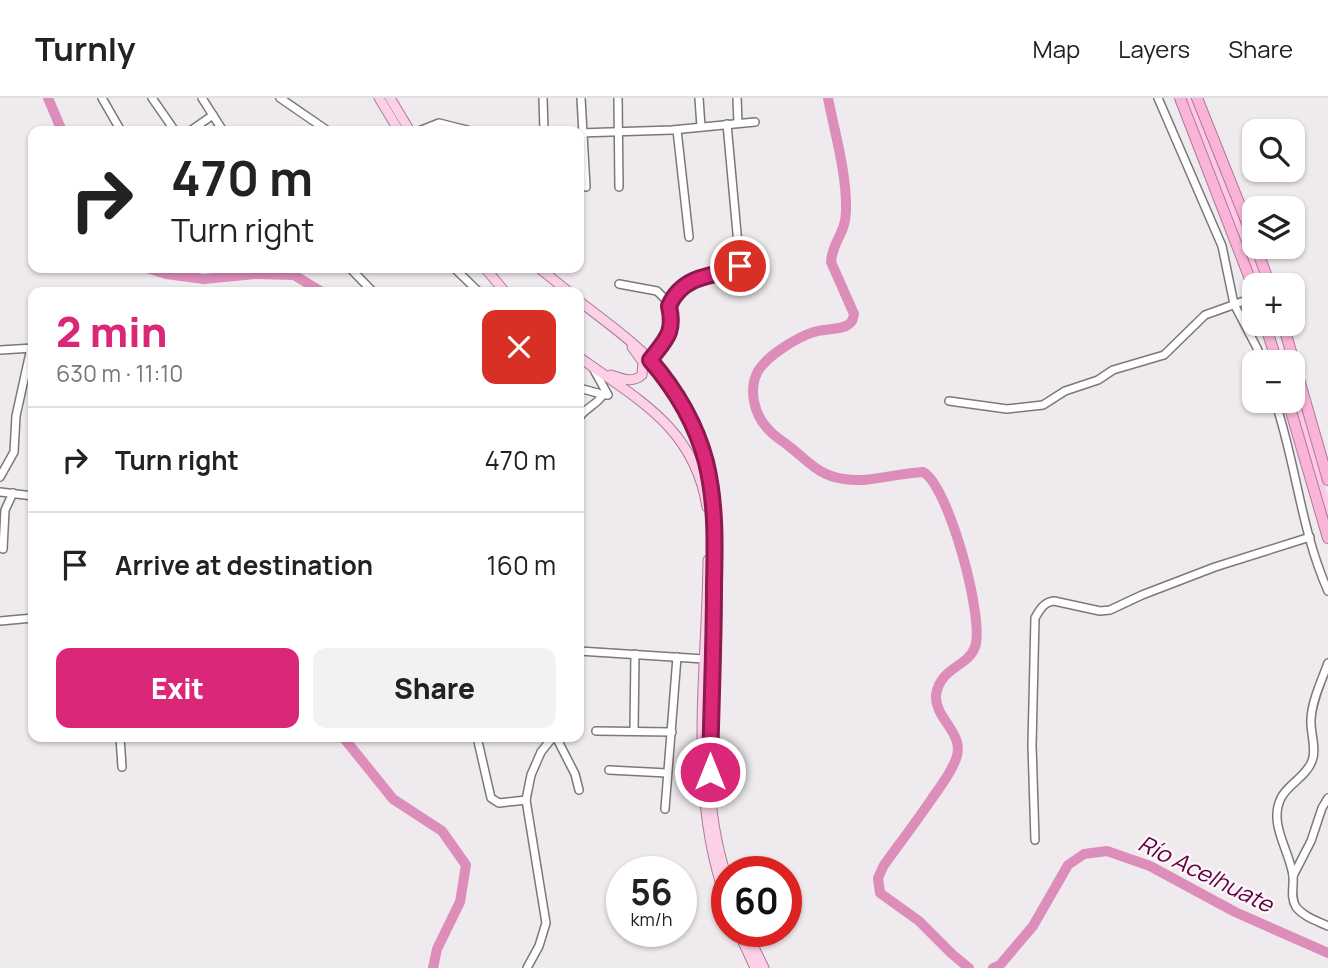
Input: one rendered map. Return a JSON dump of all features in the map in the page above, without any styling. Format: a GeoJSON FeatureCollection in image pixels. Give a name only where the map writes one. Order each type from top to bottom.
{"type":"FeatureCollection","features":[{"type":"Feature","properties":{"kind":"highway"},"geometry":{"type":"LineString","coordinates":[[1180,98],[1247,273]]}},
{"type":"Feature","properties":{"kind":"highway"},"geometry":{"type":"LineString","coordinates":[[1196,98],[1242,213]]}},
{"type":"Feature","properties":{"kind":"highway"},"geometry":{"type":"LineString","coordinates":[[1287,336],[1328,480]]}},
{"type":"Feature","properties":{"kind":"highway"},"geometry":{"type":"LineString","coordinates":[[1292,413],[1328,538]]}},
{"type":"Feature","properties":{"kind":"main road"},"geometry":{"type":"LineString","coordinates":[[379,98],[396,126]]}},
{"type":"Feature","properties":{"kind":"main road"},"geometry":{"type":"LineString","coordinates":[[390,98],[407,126]]}},
{"type":"Feature","properties":{"kind":"main road"},"geometry":{"type":"LineString","coordinates":[[489,273],[501,287]]}},
{"type":"Feature","properties":{"kind":"main road"},"geometry":{"type":"LineString","coordinates":[[545,273],[563,287]]}},
{"type":"Feature","properties":{"kind":"main road"},"geometry":{"type":"LineString","coordinates":[[584,305],[625,336],[650,360],[676,394],[697,435],[706,462],[715,528],[710,788],[722,856]]}},
{"type":"Feature","properties":{"kind":"main road"},"geometry":{"type":"LineString","coordinates":[[596,368],[629,380],[635,380],[642,375],[643,362],[625,336]]}},
{"type":"Feature","properties":{"kind":"main road"},"geometry":{"type":"LineString","coordinates":[[584,360],[648,405],[665,421],[686,449],[703,487],[709,520],[704,659],[704,790],[713,856]]}},
{"type":"Feature","properties":{"kind":"main road"},"geometry":{"type":"LineString","coordinates":[[745,947],[755,968]]}},
{"type":"Feature","properties":{"kind":"main road"},"geometry":{"type":"LineString","coordinates":[[754,947],[764,968]]}},
{"type":"Feature","properties":{"kind":"street"},"geometry":{"type":"LineString","coordinates":[[102,98],[118,126]]}},
{"type":"Feature","properties":{"kind":"street"},"geometry":{"type":"LineString","coordinates":[[152,98],[172,126]]}},
{"type":"Feature","properties":{"kind":"street"},"geometry":{"type":"LineString","coordinates":[[202,98],[220,126]]}},
{"type":"Feature","properties":{"kind":"street"},"geometry":{"type":"LineString","coordinates":[[281,98],[318,126]]}},
{"type":"Feature","properties":{"kind":"street"},"geometry":{"type":"LineString","coordinates":[[543,98],[544,126]]}},
{"type":"Feature","properties":{"kind":"street"},"geometry":{"type":"LineString","coordinates":[[581,98],[581,126]]}},
{"type":"Feature","properties":{"kind":"street"},"geometry":{"type":"LineString","coordinates":[[618,98],[619,187]]}},
{"type":"Feature","properties":{"kind":"street"},"geometry":{"type":"LineString","coordinates":[[699,98],[701,127]]}},
{"type":"Feature","properties":{"kind":"street"},"geometry":{"type":"LineString","coordinates":[[737,98],[738,123]]}},
{"type":"Feature","properties":{"kind":"street"},"geometry":{"type":"LineString","coordinates":[[1158,98],[1223,246],[1234,304],[1258,350]]}},
{"type":"Feature","properties":{"kind":"street"},"geometry":{"type":"LineString","coordinates":[[197,126],[213,115]]}},
{"type":"Feature","properties":{"kind":"street"},"geometry":{"type":"LineString","coordinates":[[584,133],[677,130],[755,122]]}},
{"type":"Feature","properties":{"kind":"street"},"geometry":{"type":"LineString","coordinates":[[432,126],[439,123],[451,126]]}},
{"type":"Feature","properties":{"kind":"street"},"geometry":{"type":"LineString","coordinates":[[650,360],[669,335],[672,319],[670,303],[674,296],[696,278],[736,270],[740,266],[727,124]]}},
{"type":"Feature","properties":{"kind":"street"},"geometry":{"type":"LineString","coordinates":[[677,130],[689,237]]}},
{"type":"Feature","properties":{"kind":"street"},"geometry":{"type":"LineString","coordinates":[[584,165],[586,187]]}},
{"type":"Feature","properties":{"kind":"street"},"geometry":{"type":"LineString","coordinates":[[355,273],[368,287]]}},
{"type":"Feature","properties":{"kind":"street"},"geometry":{"type":"LineString","coordinates":[[459,273],[474,287]]}},
{"type":"Feature","properties":{"kind":"street"},"geometry":{"type":"LineString","coordinates":[[619,284],[657,291],[670,303]]}},
{"type":"Feature","properties":{"kind":"street"},"geometry":{"type":"LineString","coordinates":[[949,401],[1007,409],[1043,405],[1075,386],[1098,380],[1114,370],[1164,355],[1205,315],[1242,300]]}},
{"type":"Feature","properties":{"kind":"street"},"geometry":{"type":"LineString","coordinates":[[0,350],[28,348]]}},
{"type":"Feature","properties":{"kind":"street"},"geometry":{"type":"LineString","coordinates":[[0,477],[14,452],[16,416],[28,365]]}},
{"type":"Feature","properties":{"kind":"street"},"geometry":{"type":"LineString","coordinates":[[584,390],[601,396],[608,395],[596,368]]}},
{"type":"Feature","properties":{"kind":"street"},"geometry":{"type":"LineString","coordinates":[[584,411],[596,405],[601,396]]}},
{"type":"Feature","properties":{"kind":"street"},"geometry":{"type":"LineString","coordinates":[[1278,413],[1310,537],[1328,591]]}},
{"type":"Feature","properties":{"kind":"street"},"geometry":{"type":"LineString","coordinates":[[0,492],[28,495]]}},
{"type":"Feature","properties":{"kind":"street"},"geometry":{"type":"LineString","coordinates":[[3,549],[5,510],[13,493]]}},
{"type":"Feature","properties":{"kind":"street"},"geometry":{"type":"LineString","coordinates":[[1035,839],[1032,745],[1035,618],[1041,607],[1054,601],[1100,611],[1110,610],[1215,567],[1310,537]]}},
{"type":"Feature","properties":{"kind":"street"},"geometry":{"type":"LineString","coordinates":[[0,621],[28,618]]}},
{"type":"Feature","properties":{"kind":"street"},"geometry":{"type":"LineString","coordinates":[[584,649],[704,659]]}},
{"type":"Feature","properties":{"kind":"street"},"geometry":{"type":"LineString","coordinates":[[634,731],[635,654]]}},
{"type":"Feature","properties":{"kind":"street"},"geometry":{"type":"LineString","coordinates":[[665,809],[677,657]]}},
{"type":"Feature","properties":{"kind":"street"},"geometry":{"type":"LineString","coordinates":[[1328,663],[1311,716],[1314,754],[1312,762],[1286,791],[1278,809],[1281,840],[1293,876],[1294,904],[1305,915],[1328,926]]}},
{"type":"Feature","properties":{"kind":"street"},"geometry":{"type":"LineString","coordinates":[[596,731],[672,732]]}},
{"type":"Feature","properties":{"kind":"street"},"geometry":{"type":"LineString","coordinates":[[120,742],[121,767]]}},
{"type":"Feature","properties":{"kind":"street"},"geometry":{"type":"LineString","coordinates":[[478,742],[491,797],[499,803],[526,800]]}},
{"type":"Feature","properties":{"kind":"street"},"geometry":{"type":"LineString","coordinates":[[527,968],[547,923],[526,800],[531,775],[541,752],[550,742]]}},
{"type":"Feature","properties":{"kind":"street"},"geometry":{"type":"LineString","coordinates":[[558,742],[575,775],[579,790]]}},
{"type":"Feature","properties":{"kind":"street"},"geometry":{"type":"LineString","coordinates":[[609,770],[667,773]]}},
{"type":"Feature","properties":{"kind":"street"},"geometry":{"type":"LineString","coordinates":[[1293,876],[1328,798]]}},
{"type":"Feature","properties":{"kind":"shaded area"},"geometry":{"type":"Polygon","coordinates":[[[1183,98],[1193,98],[1230,190],[1242,223],[1242,247],[1211,163],[1183,98]]]}},
{"type":"Feature","properties":{"kind":"shaded area"},"geometry":{"type":"Polygon","coordinates":[[[1246,259],[1255,259],[1261,273],[1252,273],[1246,259]]]}},
{"type":"Feature","properties":{"kind":"shaded area"},"geometry":{"type":"Polygon","coordinates":[[[1295,413],[1305,413],[1328,497],[1328,527],[1295,413]]]}},
{"type":"Feature","properties":{"kind":"waterway"},"geometry":{"type":"LineString","coordinates":[[48,98],[60,126]]}},
{"type":"Feature","properties":{"kind":"waterway","name":"Río Acelhuate"},"geometry":{"type":"LineString","coordinates":[[828,98],[843,168],[846,197],[845,219],[831,262],[854,314],[846,326],[814,332],[799,338],[768,359],[755,378],[754,402],[756,410],[771,432],[828,475],[864,480],[923,472],[933,482],[953,525],[970,582],[977,632],[971,654],[943,678],[936,695],[937,704],[954,734],[958,750],[945,780],[884,865],[878,878],[880,893],[919,921],[969,968]]}},
{"type":"Feature","properties":{"kind":"waterway"},"geometry":{"type":"LineString","coordinates":[[163,273],[204,279],[255,274],[294,275],[314,287]]}},
{"type":"Feature","properties":{"kind":"waterway"},"geometry":{"type":"LineString","coordinates":[[347,742],[393,799],[442,831],[466,865],[460,902],[437,949],[433,968]]}},
{"type":"Feature","properties":{"kind":"waterway","name":"Río Acelhuate"},"geometry":{"type":"LineString","coordinates":[[993,968],[1000,965],[1033,926],[1068,865],[1084,854],[1107,851],[1150,866],[1235,912],[1328,953]]}},
{"type":"Feature","properties":{"kind":"route"},"geometry":{"type":"LineString","coordinates":[[710,772],[715,528],[711,493],[706,462],[697,435],[676,394],[650,360],[669,335],[672,326],[669,306],[674,296],[696,278],[736,270],[740,266]]}}]}
